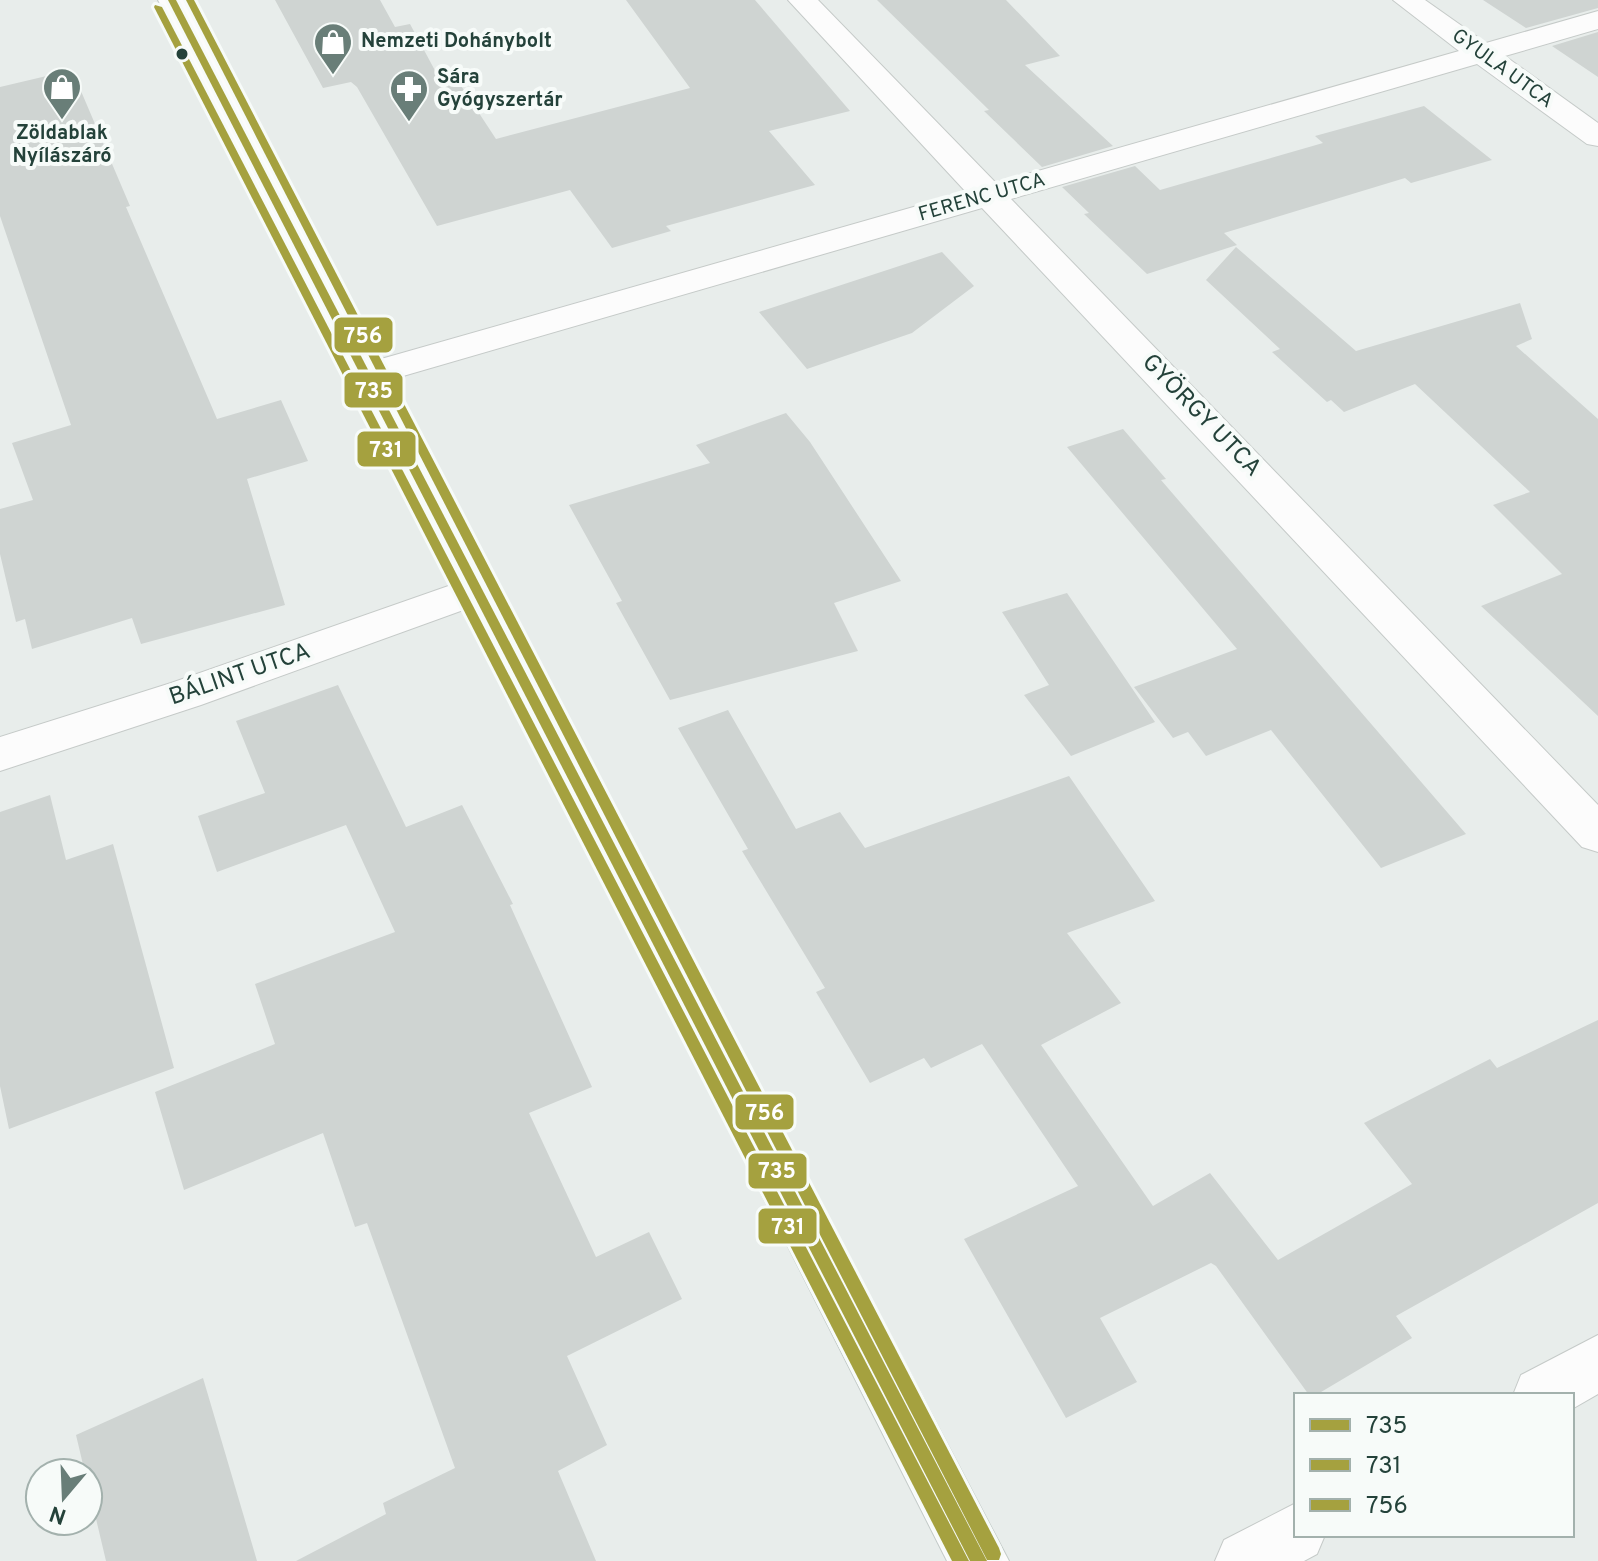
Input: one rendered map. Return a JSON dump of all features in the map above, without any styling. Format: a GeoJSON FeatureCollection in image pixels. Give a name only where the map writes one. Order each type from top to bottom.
{"type":"FeatureCollection","features":[{"type":"Feature","properties":{"kind":"street"},"geometry":{"type":"LineString","coordinates":[[172,0],[979,1561]]}},
{"type":"Feature","properties":{"kind":"street","name":"GYÖRGY UTCA"},"geometry":{"type":"LineString","coordinates":[[802,0],[1598,834]]}},
{"type":"Feature","properties":{"kind":"street","name":"GYULA UTCA"},"geometry":{"type":"LineString","coordinates":[[1407,0],[1598,137]]}},
{"type":"Feature","properties":{"kind":"street","name":"FERENC UTCA"},"geometry":{"type":"LineString","coordinates":[[366,375],[1598,20]]}},
{"type":"Feature","properties":{"kind":"street","name":"BÁLINT UTCA"},"geometry":{"type":"LineString","coordinates":[[0,754],[186,694],[477,590]]}},
{"type":"Feature","properties":{"kind":"street"},"geometry":{"type":"LineString","coordinates":[[1545,1393],[1598,1363]]}},
{"type":"Feature","properties":{"kind":"street"},"geometry":{"type":"LineString","coordinates":[[1245,1561],[1294,1534]]}},
{"type":"Feature","properties":{"kind":"building"},"geometry":{"type":"Polygon","coordinates":[[[275,0],[380,0],[395,27],[410,24],[439,78],[454,75],[496,139],[690,88],[626,0],[755,0],[850,111],[769,131],[815,185],[666,226],[671,231],[612,248],[570,190],[437,226],[357,87],[351,82],[323,88],[275,0]]]}},
{"type":"Feature","properties":{"kind":"building"},"geometry":{"type":"Polygon","coordinates":[[[877,0],[1006,0],[1060,56],[1025,65],[1113,146],[1042,167],[877,0]]]}},
{"type":"Feature","properties":{"kind":"building"},"geometry":{"type":"Polygon","coordinates":[[[1483,0],[1598,0],[1598,8],[1526,28],[1483,0]]]}},
{"type":"Feature","properties":{"kind":"building"},"geometry":{"type":"Polygon","coordinates":[[[1598,32],[1598,77],[1552,46],[1598,32]]]}},
{"type":"Feature","properties":{"kind":"building"},"geometry":{"type":"Polygon","coordinates":[[[72,70],[130,206],[126,207],[217,419],[281,400],[308,461],[247,479],[285,605],[141,644],[132,618],[32,649],[25,619],[16,622],[0,554],[0,509],[33,500],[12,443],[71,425],[0,216],[0,87],[72,70]]]}},
{"type":"Feature","properties":{"kind":"building"},"geometry":{"type":"Polygon","coordinates":[[[1424,106],[1492,160],[1411,183],[1405,178],[1224,233],[1237,245],[1147,274],[1084,214],[1089,213],[1062,187],[1135,166],[1160,190],[1323,143],[1315,136],[1424,106]]]}},
{"type":"Feature","properties":{"kind":"building"},"geometry":{"type":"Polygon","coordinates":[[[1236,247],[1356,351],[1520,303],[1532,339],[1516,346],[1598,419],[1598,716],[1481,606],[1562,574],[1493,505],[1530,492],[1415,384],[1344,412],[1331,400],[1327,402],[1272,352],[1280,349],[1206,280],[1236,247]]]}},
{"type":"Feature","properties":{"kind":"building"},"geometry":{"type":"Polygon","coordinates":[[[942,252],[974,286],[912,333],[807,369],[759,312],[942,252]]]}},
{"type":"Feature","properties":{"kind":"building"},"geometry":{"type":"Polygon","coordinates":[[[786,413],[810,442],[901,581],[834,603],[858,651],[670,700],[616,603],[622,601],[569,505],[710,463],[696,445],[786,413]]]}},
{"type":"Feature","properties":{"kind":"building"},"geometry":{"type":"Polygon","coordinates":[[[1123,429],[1166,479],[1161,480],[1466,834],[1381,868],[1271,730],[1206,756],[1188,732],[1173,738],[1134,687],[1237,649],[1067,447],[1123,429]]]}},
{"type":"Feature","properties":{"kind":"building"},"geometry":{"type":"Polygon","coordinates":[[[1067,593],[1155,722],[1071,756],[1024,695],[1049,685],[1002,612],[1067,593]]]}},
{"type":"Feature","properties":{"kind":"building"},"geometry":{"type":"Polygon","coordinates":[[[338,685],[406,827],[462,805],[513,904],[510,905],[592,1087],[529,1113],[596,1257],[649,1232],[682,1299],[567,1356],[607,1445],[558,1471],[596,1561],[296,1561],[386,1514],[383,1503],[455,1468],[367,1223],[355,1227],[323,1133],[184,1190],[155,1092],[275,1044],[255,984],[395,932],[346,825],[217,872],[198,816],[265,793],[236,721],[338,685]]]}},
{"type":"Feature","properties":{"kind":"building"},"geometry":{"type":"Polygon","coordinates":[[[728,710],[796,829],[840,812],[865,848],[1069,776],[1155,901],[1067,933],[1121,1003],[1041,1045],[1153,1206],[1210,1173],[1278,1260],[1412,1184],[1364,1123],[1490,1059],[1497,1068],[1598,1020],[1598,1203],[1396,1316],[1412,1338],[1319,1393],[1308,1393],[1211,1263],[1100,1318],[1137,1382],[1066,1418],[964,1239],[1078,1186],[982,1044],[931,1068],[924,1058],[870,1083],[816,992],[825,988],[742,851],[748,849],[678,728],[728,710]]]}},
{"type":"Feature","properties":{"kind":"building"},"geometry":{"type":"Polygon","coordinates":[[[50,795],[66,860],[113,844],[174,1068],[9,1129],[0,1086],[0,812],[50,795]]]}},
{"type":"Feature","properties":{"kind":"building"},"geometry":{"type":"Polygon","coordinates":[[[203,1378],[257,1561],[106,1561],[100,1537],[104,1537],[104,1457],[81,1457],[76,1435],[203,1378]]]}},
{"type":"Feature","properties":{"kind":"transit line","name":"735"},"geometry":{"type":"LineString","coordinates":[[172,0],[979,1561]]}},
{"type":"Feature","properties":{"kind":"transit line","name":"756"},"geometry":{"type":"LineString","coordinates":[[190,0],[993,1554]]}},
{"type":"Feature","properties":{"kind":"transit line","name":"731"},"geometry":{"type":"LineString","coordinates":[[158,7],[961,1561]]}},
{"type":"Feature","properties":{"kind":"place","name":"Nemzeti Dohánybolt"},"geometry":{"type":"Point","coordinates":[333,76]}},
{"type":"Feature","properties":{"kind":"place","name":"Zöldablak Nyílászáró"},"geometry":{"type":"Point","coordinates":[62,121]}},
{"type":"Feature","properties":{"kind":"place","name":"Sára Gyógyszertár"},"geometry":{"type":"Point","coordinates":[409,123]}}]}
